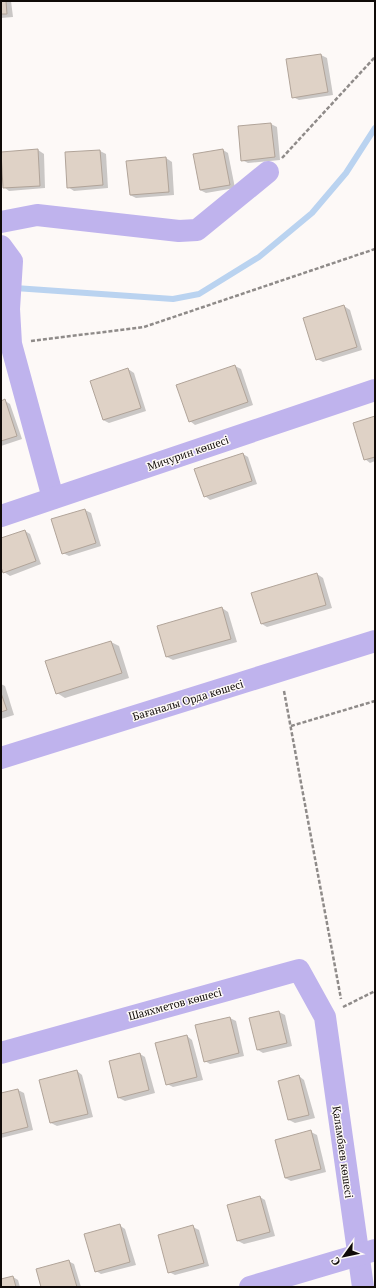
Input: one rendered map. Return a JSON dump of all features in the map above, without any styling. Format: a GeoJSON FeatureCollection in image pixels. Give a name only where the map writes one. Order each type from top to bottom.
{"type":"FeatureCollection","features":[{"type":"Feature","properties":{"kind":"street"},"geometry":{"type":"LineString","coordinates":[[1,222],[37,215],[178,231],[197,230],[268,172]]}},
{"type":"Feature","properties":{"kind":"street"},"geometry":{"type":"LineString","coordinates":[[7,254],[11,344],[54,498]]}},
{"type":"Feature","properties":{"kind":"street","name":"Мичурин көшесі"},"geometry":{"type":"LineString","coordinates":[[1,516],[375,390]]}},
{"type":"Feature","properties":{"kind":"street","name":"Бағаналы Орда көшесі"},"geometry":{"type":"LineString","coordinates":[[1,758],[375,641]]}},
{"type":"Feature","properties":{"kind":"street","name":"Шаяхметов көшесі"},"geometry":{"type":"LineString","coordinates":[[1,1053],[299,970],[333,1012]]}},
{"type":"Feature","properties":{"kind":"street","name":"Қаламбаев көшесі"},"geometry":{"type":"LineString","coordinates":[[333,1012],[366,1252],[363,1287]]}},
{"type":"Feature","properties":{"kind":"street"},"geometry":{"type":"LineString","coordinates":[[250,1287],[366,1252]]}},
{"type":"Feature","properties":{"kind":"path"},"geometry":{"type":"LineString","coordinates":[[268,172],[375,57]]}},
{"type":"Feature","properties":{"kind":"path"},"geometry":{"type":"LineString","coordinates":[[11,344],[144,327],[375,249]]}},
{"type":"Feature","properties":{"kind":"path"},"geometry":{"type":"LineString","coordinates":[[280,671],[291,726],[333,1012],[375,991]]}},
{"type":"Feature","properties":{"kind":"path"},"geometry":{"type":"LineString","coordinates":[[291,726],[375,701]]}},
{"type":"Feature","properties":{"kind":"building"},"geometry":{"type":"Polygon","coordinates":[[[1,1],[6,1],[7,14],[1,14],[1,1]]]}},
{"type":"Feature","properties":{"kind":"building"},"geometry":{"type":"Polygon","coordinates":[[[321,54],[328,92],[292,98],[286,59],[321,54]]]}},
{"type":"Feature","properties":{"kind":"building"},"geometry":{"type":"Polygon","coordinates":[[[271,123],[275,157],[241,161],[238,126],[271,123]]]}},
{"type":"Feature","properties":{"kind":"building"},"geometry":{"type":"Polygon","coordinates":[[[38,149],[40,186],[3,188],[1,152],[38,149]]]}},
{"type":"Feature","properties":{"kind":"building"},"geometry":{"type":"Polygon","coordinates":[[[223,149],[230,185],[200,190],[193,154],[223,149]]]}},
{"type":"Feature","properties":{"kind":"building"},"geometry":{"type":"Polygon","coordinates":[[[100,150],[103,185],[67,188],[65,152],[100,150]]]}},
{"type":"Feature","properties":{"kind":"building"},"geometry":{"type":"Polygon","coordinates":[[[166,157],[169,192],[130,195],[126,161],[166,157]]]}},
{"type":"Feature","properties":{"kind":"building"},"geometry":{"type":"Polygon","coordinates":[[[344,305],[357,347],[316,360],[303,318],[344,305]]]}},
{"type":"Feature","properties":{"kind":"building"},"geometry":{"type":"Polygon","coordinates":[[[235,365],[248,402],[189,422],[176,385],[235,365]]]}},
{"type":"Feature","properties":{"kind":"building"},"geometry":{"type":"Polygon","coordinates":[[[128,368],[141,408],[103,420],[90,381],[128,368]]]}},
{"type":"Feature","properties":{"kind":"building"},"geometry":{"type":"Polygon","coordinates":[[[5,399],[17,436],[1,441],[1,401],[5,399]]]}},
{"type":"Feature","properties":{"kind":"building"},"geometry":{"type":"Polygon","coordinates":[[[375,416],[375,457],[364,460],[353,423],[375,416]]]}},
{"type":"Feature","properties":{"kind":"building"},"geometry":{"type":"Polygon","coordinates":[[[243,453],[252,481],[204,497],[194,469],[243,453]]]}},
{"type":"Feature","properties":{"kind":"building"},"geometry":{"type":"Polygon","coordinates":[[[85,509],[96,543],[62,554],[51,519],[85,509]]]}},
{"type":"Feature","properties":{"kind":"building"},"geometry":{"type":"Polygon","coordinates":[[[25,530],[36,561],[3,573],[1,567],[1,538],[25,530]]]}},
{"type":"Feature","properties":{"kind":"building"},"geometry":{"type":"Polygon","coordinates":[[[317,573],[326,605],[261,624],[251,593],[317,573]]]}},
{"type":"Feature","properties":{"kind":"building"},"geometry":{"type":"Polygon","coordinates":[[[222,607],[231,639],[166,657],[157,626],[222,607]]]}},
{"type":"Feature","properties":{"kind":"building"},"geometry":{"type":"Polygon","coordinates":[[[111,641],[122,673],[56,694],[45,661],[111,641]]]}},
{"type":"Feature","properties":{"kind":"building"},"geometry":{"type":"Polygon","coordinates":[[[1,693],[7,710],[1,712],[1,693]]]}},
{"type":"Feature","properties":{"kind":"building"},"geometry":{"type":"Polygon","coordinates":[[[279,1011],[287,1043],[257,1050],[249,1018],[279,1011]]]}},
{"type":"Feature","properties":{"kind":"building"},"geometry":{"type":"Polygon","coordinates":[[[230,1017],[239,1053],[204,1062],[195,1025],[230,1017]]]}},
{"type":"Feature","properties":{"kind":"building"},"geometry":{"type":"Polygon","coordinates":[[[187,1035],[197,1077],[166,1085],[155,1043],[187,1035]]]}},
{"type":"Feature","properties":{"kind":"building"},"geometry":{"type":"Polygon","coordinates":[[[140,1053],[149,1090],[118,1098],[109,1061],[140,1053]]]}},
{"type":"Feature","properties":{"kind":"building"},"geometry":{"type":"Polygon","coordinates":[[[77,1070],[88,1114],[50,1123],[39,1080],[77,1070]]]}},
{"type":"Feature","properties":{"kind":"building"},"geometry":{"type":"Polygon","coordinates":[[[299,1075],[309,1115],[288,1120],[278,1081],[299,1075]]]}},
{"type":"Feature","properties":{"kind":"building"},"geometry":{"type":"Polygon","coordinates":[[[18,1089],[28,1127],[1,1134],[1,1093],[18,1089]]]}},
{"type":"Feature","properties":{"kind":"building"},"geometry":{"type":"Polygon","coordinates":[[[311,1130],[321,1169],[285,1178],[275,1140],[311,1130]]]}},
{"type":"Feature","properties":{"kind":"building"},"geometry":{"type":"Polygon","coordinates":[[[260,1196],[270,1232],[237,1241],[227,1205],[260,1196]]]}},
{"type":"Feature","properties":{"kind":"building"},"geometry":{"type":"Polygon","coordinates":[[[120,1224],[130,1262],[95,1272],[84,1234],[120,1224]]]}},
{"type":"Feature","properties":{"kind":"building"},"geometry":{"type":"Polygon","coordinates":[[[193,1225],[204,1263],[168,1273],[158,1235],[193,1225]]]}},
{"type":"Feature","properties":{"kind":"building"},"geometry":{"type":"Polygon","coordinates":[[[69,1260],[77,1287],[41,1287],[36,1269],[69,1260]]]}},
{"type":"Feature","properties":{"kind":"building"},"geometry":{"type":"Polygon","coordinates":[[[13,1276],[16,1287],[1,1287],[1,1279],[13,1276]]]}},
{"type":"Feature","properties":{"kind":"waterway"},"geometry":{"type":"LineString","coordinates":[[15,288],[173,299],[199,294],[259,257],[312,213],[346,173],[375,128]]}}]}
